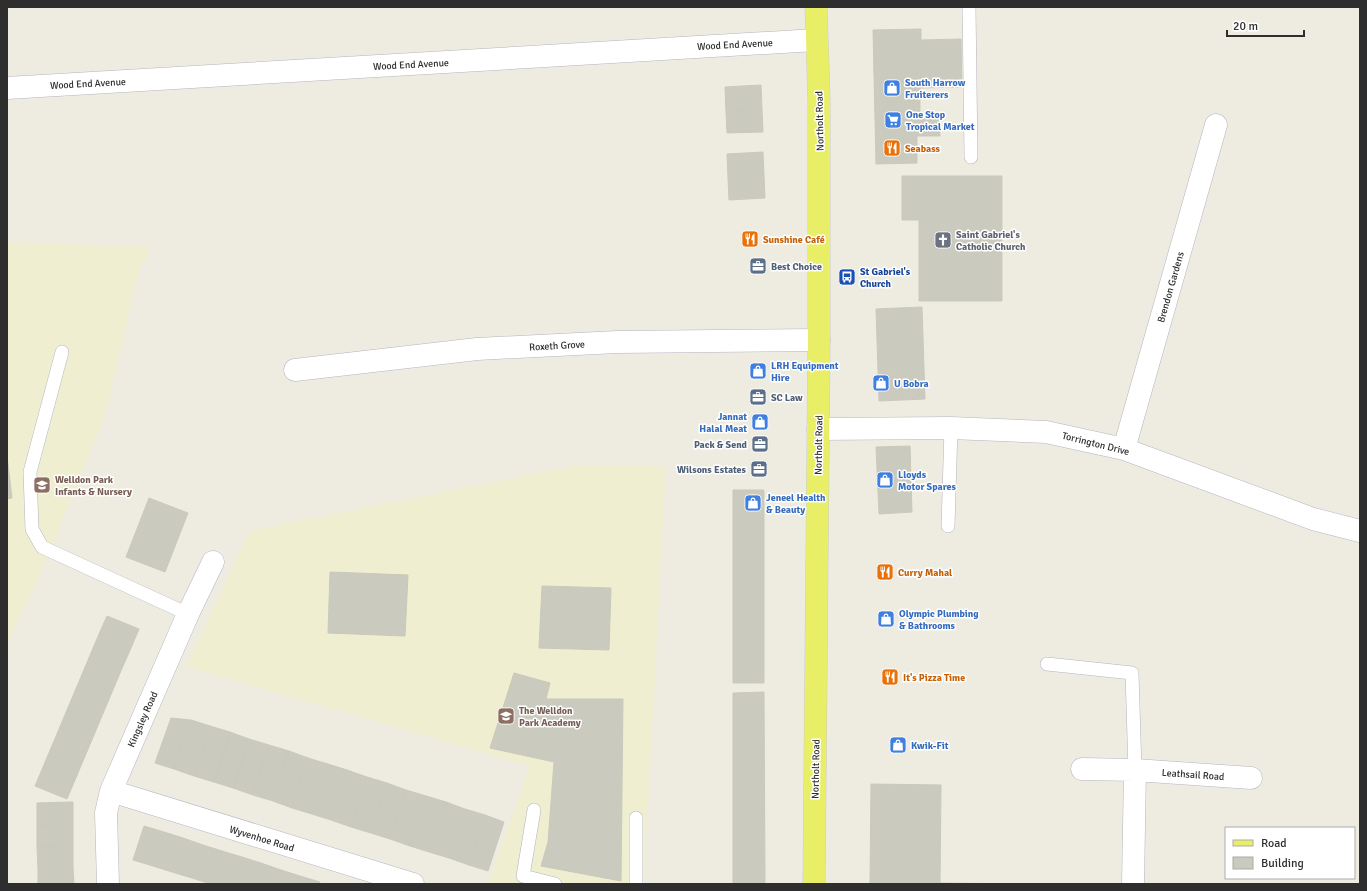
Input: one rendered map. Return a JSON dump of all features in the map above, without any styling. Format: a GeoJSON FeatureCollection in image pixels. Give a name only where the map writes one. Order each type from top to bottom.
{"type":"FeatureCollection","features":[{"type":"Feature","properties":{"kind":"main road","name":"Northolt Road"},"geometry":{"type":"LineString","coordinates":[[814,884],[819,340],[819,101],[816,40],[818,8]]}},
{"type":"Feature","properties":{"kind":"street","name":"Wood End Avenue"},"geometry":{"type":"LineString","coordinates":[[7,88],[816,40]]}},
{"type":"Feature","properties":{"kind":"street","name":"Brendon Gardens"},"geometry":{"type":"LineString","coordinates":[[1124,449],[1216,125]]}},
{"type":"Feature","properties":{"kind":"street","name":"Roxeth Grove"},"geometry":{"type":"LineString","coordinates":[[295,370],[477,349],[617,342],[819,340]]}},
{"type":"Feature","properties":{"kind":"street","name":"Torrington Drive"},"geometry":{"type":"LineString","coordinates":[[818,429],[951,428],[1046,432],[1124,449],[1358,535]]}},
{"type":"Feature","properties":{"kind":"street","name":"Kingsley Road"},"geometry":{"type":"LineString","coordinates":[[108,884],[106,813],[111,791],[188,614],[213,562]]}},
{"type":"Feature","properties":{"kind":"street","name":"Leathsail Road"},"geometry":{"type":"LineString","coordinates":[[1082,769],[1135,770],[1251,778]]}},
{"type":"Feature","properties":{"kind":"street"},"geometry":{"type":"LineString","coordinates":[[1134,884],[1135,770]]}},
{"type":"Feature","properties":{"kind":"street","name":"Wyvenhoe Road"},"geometry":{"type":"LineString","coordinates":[[111,791],[413,884]]}},
{"type":"Feature","properties":{"kind":"lane"},"geometry":{"type":"LineString","coordinates":[[969,7],[971,157]]}},
{"type":"Feature","properties":{"kind":"lane"},"geometry":{"type":"LineString","coordinates":[[62,352],[30,472],[32,530],[42,547],[188,614]]}},
{"type":"Feature","properties":{"kind":"lane"},"geometry":{"type":"LineString","coordinates":[[948,526],[951,428]]}},
{"type":"Feature","properties":{"kind":"lane"},"geometry":{"type":"LineString","coordinates":[[1047,664],[1132,673],[1135,770]]}},
{"type":"Feature","properties":{"kind":"lane"},"geometry":{"type":"LineString","coordinates":[[534,810],[523,876],[555,884]]}},
{"type":"Feature","properties":{"kind":"lane"},"geometry":{"type":"LineString","coordinates":[[636,818],[636,884]]}},
{"type":"Feature","properties":{"kind":"shaded area","name":"Welldon Park Infants & Nursery"},"geometry":{"type":"Polygon","coordinates":[[[7,242],[152,247],[138,274],[106,413],[48,557],[7,645],[7,242]]]}},
{"type":"Feature","properties":{"kind":"shaded area","name":"The Welldon Park Academy"},"geometry":{"type":"Polygon","coordinates":[[[573,466],[666,466],[644,884],[488,883],[530,766],[186,667],[249,531],[573,466]]]}},
{"type":"Feature","properties":{"kind":"building"},"geometry":{"type":"Polygon","coordinates":[[[921,29],[921,40],[961,39],[962,87],[920,88],[920,117],[939,116],[940,136],[917,136],[917,163],[876,164],[873,30],[921,29]]]}},
{"type":"Feature","properties":{"kind":"building"},"geometry":{"type":"Polygon","coordinates":[[[761,85],[762,109],[726,112],[725,87],[761,85]]]}},
{"type":"Feature","properties":{"kind":"building"},"geometry":{"type":"Polygon","coordinates":[[[762,109],[763,132],[727,133],[726,112],[762,109]]]}},
{"type":"Feature","properties":{"kind":"building"},"geometry":{"type":"Polygon","coordinates":[[[763,152],[764,176],[728,178],[727,154],[763,152]]]}},
{"type":"Feature","properties":{"kind":"building"},"geometry":{"type":"Polygon","coordinates":[[[764,176],[765,198],[729,200],[728,178],[764,176]]]}},
{"type":"Feature","properties":{"kind":"building"},"geometry":{"type":"Polygon","coordinates":[[[902,176],[1002,176],[1002,301],[919,301],[919,220],[902,220],[902,176]]]}},
{"type":"Feature","properties":{"kind":"building"},"geometry":{"type":"Polygon","coordinates":[[[922,307],[925,399],[879,401],[876,309],[922,307]]]}},
{"type":"Feature","properties":{"kind":"building"},"geometry":{"type":"Polygon","coordinates":[[[910,446],[912,512],[879,514],[876,447],[910,446]]]}},
{"type":"Feature","properties":{"kind":"building"},"geometry":{"type":"Polygon","coordinates":[[[7,456],[12,498],[7,499],[7,456]]]}},
{"type":"Feature","properties":{"kind":"building"},"geometry":{"type":"Polygon","coordinates":[[[733,490],[764,490],[764,683],[733,683],[733,490]]]}},
{"type":"Feature","properties":{"kind":"building"},"geometry":{"type":"Polygon","coordinates":[[[149,498],[188,513],[165,572],[126,557],[149,498]]]}},
{"type":"Feature","properties":{"kind":"building"},"geometry":{"type":"Polygon","coordinates":[[[330,572],[408,575],[405,636],[328,633],[330,572]]]}},
{"type":"Feature","properties":{"kind":"building"},"geometry":{"type":"Polygon","coordinates":[[[542,586],[611,588],[609,650],[539,648],[542,586]]]}},
{"type":"Feature","properties":{"kind":"building"},"geometry":{"type":"Polygon","coordinates":[[[107,616],[139,629],[131,648],[99,634],[107,616]]]}},
{"type":"Feature","properties":{"kind":"building"},"geometry":{"type":"Polygon","coordinates":[[[99,634],[131,648],[123,666],[91,653],[99,634]]]}},
{"type":"Feature","properties":{"kind":"building"},"geometry":{"type":"Polygon","coordinates":[[[91,653],[123,666],[115,685],[83,672],[91,653]]]}},
{"type":"Feature","properties":{"kind":"building"},"geometry":{"type":"Polygon","coordinates":[[[83,672],[115,685],[107,704],[75,691],[83,672]]]}},
{"type":"Feature","properties":{"kind":"building"},"geometry":{"type":"Polygon","coordinates":[[[514,673],[550,683],[546,699],[623,699],[621,881],[541,866],[548,842],[554,762],[490,748],[514,673]]]}},
{"type":"Feature","properties":{"kind":"building"},"geometry":{"type":"Polygon","coordinates":[[[75,691],[107,704],[99,723],[67,710],[75,691]]]}},
{"type":"Feature","properties":{"kind":"building"},"geometry":{"type":"Polygon","coordinates":[[[764,692],[765,884],[733,884],[733,693],[764,692]]]}},
{"type":"Feature","properties":{"kind":"building"},"geometry":{"type":"Polygon","coordinates":[[[67,710],[99,723],[91,742],[59,729],[67,710]]]}},
{"type":"Feature","properties":{"kind":"building"},"geometry":{"type":"Polygon","coordinates":[[[171,718],[191,720],[174,769],[155,763],[171,718]]]}},
{"type":"Feature","properties":{"kind":"building"},"geometry":{"type":"Polygon","coordinates":[[[191,720],[210,726],[194,776],[174,769],[191,720]]]}},
{"type":"Feature","properties":{"kind":"building"},"geometry":{"type":"Polygon","coordinates":[[[210,726],[230,732],[214,782],[194,776],[210,726]]]}},
{"type":"Feature","properties":{"kind":"building"},"geometry":{"type":"Polygon","coordinates":[[[59,729],[91,742],[83,761],[51,748],[59,729]]]}},
{"type":"Feature","properties":{"kind":"building"},"geometry":{"type":"Polygon","coordinates":[[[230,732],[249,739],[233,788],[214,782],[230,732]]]}},
{"type":"Feature","properties":{"kind":"building"},"geometry":{"type":"Polygon","coordinates":[[[249,739],[269,745],[253,795],[233,788],[249,739]]]}},
{"type":"Feature","properties":{"kind":"building"},"geometry":{"type":"Polygon","coordinates":[[[269,745],[289,751],[273,801],[253,795],[269,745]]]}},
{"type":"Feature","properties":{"kind":"building"},"geometry":{"type":"Polygon","coordinates":[[[51,748],[83,761],[75,780],[43,767],[51,748]]]}},
{"type":"Feature","properties":{"kind":"building"},"geometry":{"type":"Polygon","coordinates":[[[289,751],[308,758],[292,808],[273,801],[289,751]]]}},
{"type":"Feature","properties":{"kind":"building"},"geometry":{"type":"Polygon","coordinates":[[[308,758],[328,764],[312,814],[292,808],[308,758]]]}},
{"type":"Feature","properties":{"kind":"building"},"geometry":{"type":"Polygon","coordinates":[[[328,764],[347,770],[331,820],[312,814],[328,764]]]}},
{"type":"Feature","properties":{"kind":"building"},"geometry":{"type":"Polygon","coordinates":[[[43,767],[75,780],[67,799],[35,786],[43,767]]]}},
{"type":"Feature","properties":{"kind":"building"},"geometry":{"type":"Polygon","coordinates":[[[347,770],[367,777],[351,827],[331,820],[347,770]]]}},
{"type":"Feature","properties":{"kind":"building"},"geometry":{"type":"Polygon","coordinates":[[[367,777],[387,783],[371,833],[351,827],[367,777]]]}},
{"type":"Feature","properties":{"kind":"building"},"geometry":{"type":"Polygon","coordinates":[[[387,783],[406,790],[390,839],[371,833],[387,783]]]}},
{"type":"Feature","properties":{"kind":"building"},"geometry":{"type":"Polygon","coordinates":[[[871,784],[941,785],[940,883],[1031,884],[870,884],[871,784]]]}},
{"type":"Feature","properties":{"kind":"building"},"geometry":{"type":"Polygon","coordinates":[[[406,790],[426,796],[410,846],[390,839],[406,790]]]}},
{"type":"Feature","properties":{"kind":"building"},"geometry":{"type":"Polygon","coordinates":[[[426,796],[446,802],[429,852],[410,846],[426,796]]]}},
{"type":"Feature","properties":{"kind":"building"},"geometry":{"type":"Polygon","coordinates":[[[73,802],[73,824],[37,825],[37,803],[73,802]]]}},
{"type":"Feature","properties":{"kind":"building"},"geometry":{"type":"Polygon","coordinates":[[[446,802],[465,809],[449,858],[429,852],[446,802]]]}},
{"type":"Feature","properties":{"kind":"building"},"geometry":{"type":"Polygon","coordinates":[[[465,809],[485,815],[469,865],[449,858],[465,809]]]}},
{"type":"Feature","properties":{"kind":"building"},"geometry":{"type":"Polygon","coordinates":[[[485,815],[504,822],[488,871],[469,865],[485,815]]]}},
{"type":"Feature","properties":{"kind":"building"},"geometry":{"type":"Polygon","coordinates":[[[73,824],[73,846],[37,847],[37,825],[73,824]]]}},
{"type":"Feature","properties":{"kind":"building"},"geometry":{"type":"Polygon","coordinates":[[[144,826],[164,832],[153,866],[133,860],[144,826]]]}},
{"type":"Feature","properties":{"kind":"building"},"geometry":{"type":"Polygon","coordinates":[[[164,832],[183,838],[172,872],[153,866],[164,832]]]}},
{"type":"Feature","properties":{"kind":"building"},"geometry":{"type":"Polygon","coordinates":[[[183,838],[203,845],[192,878],[172,872],[183,838]]]}},
{"type":"Feature","properties":{"kind":"building"},"geometry":{"type":"Polygon","coordinates":[[[203,845],[222,851],[211,884],[192,878],[203,845]]]}},
{"type":"Feature","properties":{"kind":"building"},"geometry":{"type":"Polygon","coordinates":[[[73,846],[73,868],[38,869],[37,847],[73,846]]]}},
{"type":"Feature","properties":{"kind":"building"},"geometry":{"type":"Polygon","coordinates":[[[222,851],[242,857],[233,884],[211,884],[222,851]]]}},
{"type":"Feature","properties":{"kind":"building"},"geometry":{"type":"Polygon","coordinates":[[[242,857],[261,863],[255,884],[233,884],[242,857]]]}},
{"type":"Feature","properties":{"kind":"building"},"geometry":{"type":"Polygon","coordinates":[[[261,863],[281,870],[276,884],[255,884],[261,863]]]}},
{"type":"Feature","properties":{"kind":"building"},"geometry":{"type":"Polygon","coordinates":[[[73,868],[74,884],[38,884],[38,869],[73,868]]]}},
{"type":"Feature","properties":{"kind":"building"},"geometry":{"type":"Polygon","coordinates":[[[281,870],[300,876],[298,884],[276,884],[281,870]]]}},
{"type":"Feature","properties":{"kind":"building"},"geometry":{"type":"Polygon","coordinates":[[[300,876],[320,882],[319,884],[298,884],[300,876]]]}},
{"type":"Feature","properties":{"kind":"place","name":"South Harrow Fruiterers"},"geometry":{"type":"Point","coordinates":[892,88]}},
{"type":"Feature","properties":{"kind":"place","name":"One Stop Tropical Market"},"geometry":{"type":"Point","coordinates":[893,120]}},
{"type":"Feature","properties":{"kind":"place","name":"Seabass"},"geometry":{"type":"Point","coordinates":[892,148]}},
{"type":"Feature","properties":{"kind":"place","name":"Sunshine Café"},"geometry":{"type":"Point","coordinates":[750,239]}},
{"type":"Feature","properties":{"kind":"place","name":"Saint Gabriel's Catholic Church"},"geometry":{"type":"Point","coordinates":[943,240]}},
{"type":"Feature","properties":{"kind":"place","name":"Best Choice"},"geometry":{"type":"Point","coordinates":[758,266]}},
{"type":"Feature","properties":{"kind":"place","name":"St Gabriel's Church"},"geometry":{"type":"Point","coordinates":[847,277]}},
{"type":"Feature","properties":{"kind":"place","name":"LRH Equipment Hire"},"geometry":{"type":"Point","coordinates":[758,371]}},
{"type":"Feature","properties":{"kind":"place","name":"U Bobra"},"geometry":{"type":"Point","coordinates":[881,383]}},
{"type":"Feature","properties":{"kind":"place","name":"SC Law"},"geometry":{"type":"Point","coordinates":[758,397]}},
{"type":"Feature","properties":{"kind":"place","name":"Jannat Halal Meat"},"geometry":{"type":"Point","coordinates":[760,422]}},
{"type":"Feature","properties":{"kind":"place","name":"Pack & Send"},"geometry":{"type":"Point","coordinates":[760,444]}},
{"type":"Feature","properties":{"kind":"place","name":"Wilsons Estates"},"geometry":{"type":"Point","coordinates":[759,469]}},
{"type":"Feature","properties":{"kind":"place","name":"Lloyds Motor Spares"},"geometry":{"type":"Point","coordinates":[885,480]}},
{"type":"Feature","properties":{"kind":"place","name":"Welldon Park Infants & Nursery"},"geometry":{"type":"Point","coordinates":[42,485]}},
{"type":"Feature","properties":{"kind":"place","name":"Jeneel Health & Beauty"},"geometry":{"type":"Point","coordinates":[753,503]}},
{"type":"Feature","properties":{"kind":"place","name":"Curry Mahal"},"geometry":{"type":"Point","coordinates":[885,572]}},
{"type":"Feature","properties":{"kind":"place","name":"Olympic Plumbing & Bathrooms"},"geometry":{"type":"Point","coordinates":[886,619]}},
{"type":"Feature","properties":{"kind":"place","name":"It's Pizza Time"},"geometry":{"type":"Point","coordinates":[890,677]}},
{"type":"Feature","properties":{"kind":"place","name":"The Welldon Park Academy"},"geometry":{"type":"Point","coordinates":[506,716]}},
{"type":"Feature","properties":{"kind":"place","name":"Kwik-Fit"},"geometry":{"type":"Point","coordinates":[898,745]}}]}
